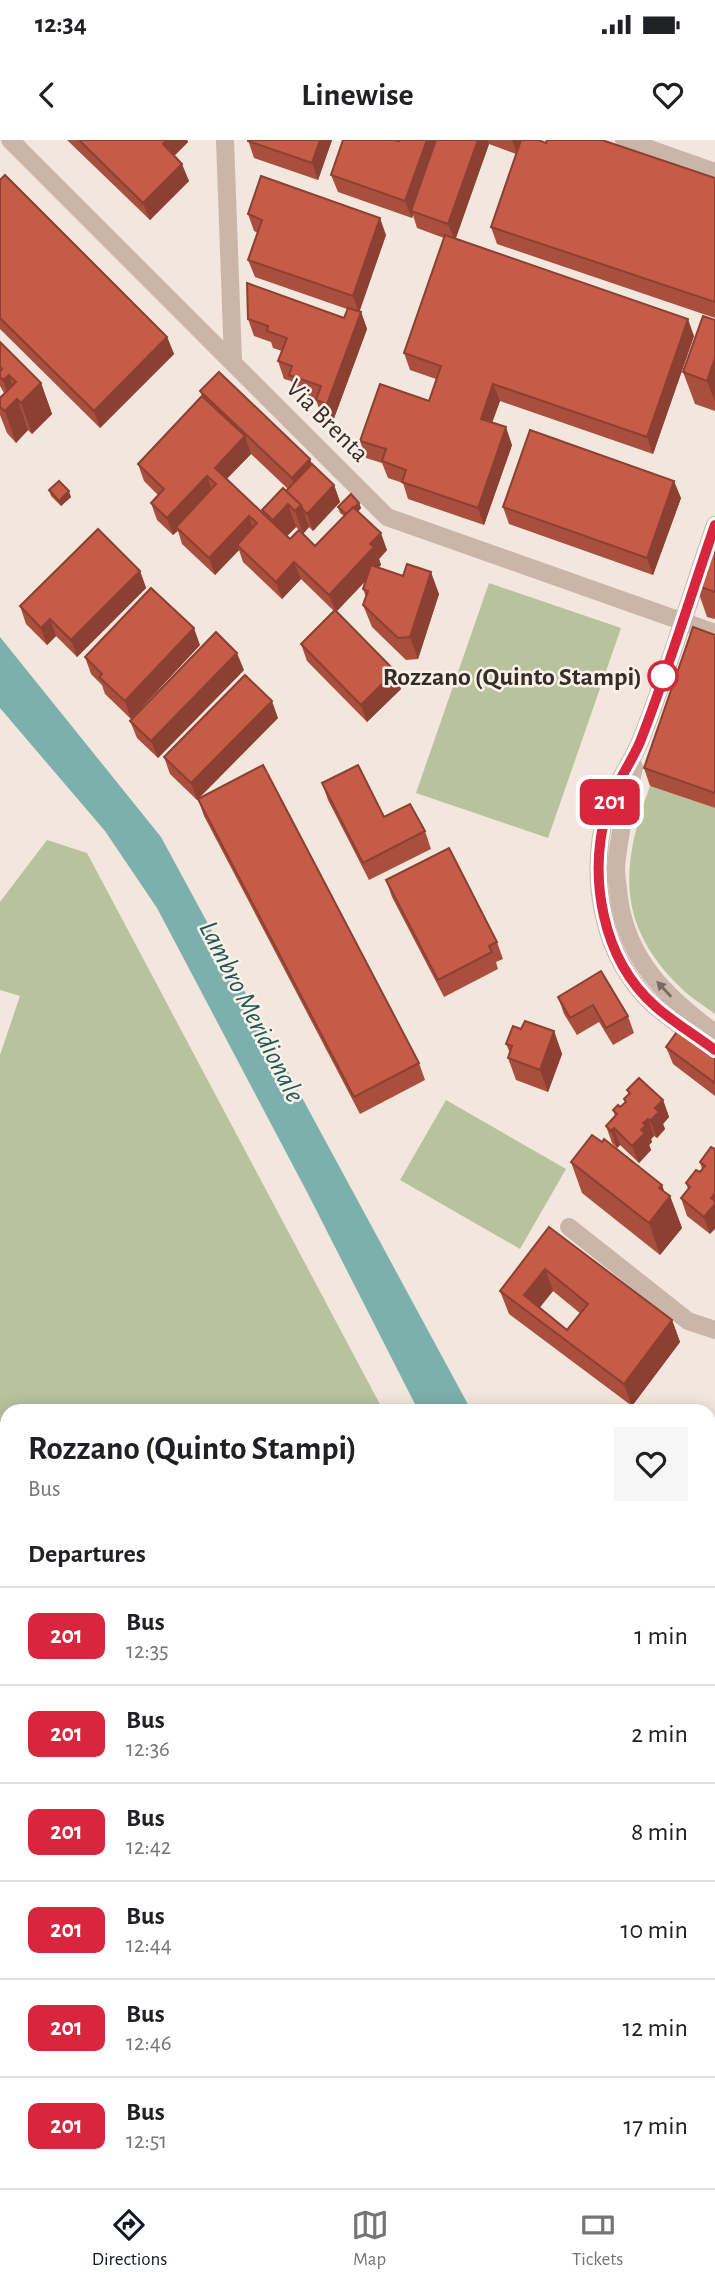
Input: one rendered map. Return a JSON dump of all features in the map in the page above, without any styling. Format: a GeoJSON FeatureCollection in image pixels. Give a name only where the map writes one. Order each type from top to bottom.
{"type":"FeatureCollection","features":[{"type":"Feature","properties":{"kind":"street","name":"Via Brenta"},"geometry":{"type":"LineString","coordinates":[[10,140],[387,517],[715,633]]}},
{"type":"Feature","properties":{"kind":"street"},"geometry":{"type":"LineString","coordinates":[[225,140],[233,361]]}},
{"type":"Feature","properties":{"kind":"street"},"geometry":{"type":"LineString","coordinates":[[624,140],[715,172]]}},
{"type":"Feature","properties":{"kind":"street"},"geometry":{"type":"LineString","coordinates":[[715,525],[639,743],[608,806],[602,831],[598,876],[606,929],[631,979],[655,1006],[715,1050]]}},
{"type":"Feature","properties":{"kind":"street"},"geometry":{"type":"LineString","coordinates":[[639,743],[620,832],[616,870],[622,923],[643,965],[669,995],[715,1033]]}},
{"type":"Feature","properties":{"kind":"street"},"geometry":{"type":"LineString","coordinates":[[569,1227],[688,1321],[715,1330]]}},
{"type":"Feature","properties":{"kind":"green space"},"geometry":{"type":"Polygon","coordinates":[[[489,583],[621,628],[548,838],[416,793],[489,583]]]}},
{"type":"Feature","properties":{"kind":"green space"},"geometry":{"type":"Polygon","coordinates":[[[650,786],[715,808],[715,1014],[681,988],[657,961],[634,914],[630,866],[634,841],[650,786]]]}},
{"type":"Feature","properties":{"kind":"green space"},"geometry":{"type":"Polygon","coordinates":[[[47,840],[87,853],[380,1404],[0,1404],[0,1055],[20,996],[0,990],[0,902],[47,840]]]}},
{"type":"Feature","properties":{"kind":"green space"},"geometry":{"type":"Polygon","coordinates":[[[446,1100],[566,1169],[520,1249],[400,1180],[446,1100]]]}},
{"type":"Feature","properties":{"kind":"water","name":"Lambro Meridionale"},"geometry":{"type":"Polygon","coordinates":[[[0,637],[161,837],[468,1404],[415,1404],[157,908],[105,831],[0,708],[0,637]]]}},
{"type":"Feature","properties":{"kind":"building"},"geometry":{"type":"Polygon","coordinates":[[[79,140],[167,140],[163,144],[182,164],[143,203],[79,140]]]}},
{"type":"Feature","properties":{"kind":"building"},"geometry":{"type":"Polygon","coordinates":[[[248,140],[320,140],[312,163],[248,140]]]}},
{"type":"Feature","properties":{"kind":"building"},"geometry":{"type":"Polygon","coordinates":[[[343,140],[427,140],[405,201],[331,175],[343,140]]]}},
{"type":"Feature","properties":{"kind":"building"},"geometry":{"type":"Polygon","coordinates":[[[436,140],[478,140],[448,224],[411,211],[436,140]]]}},
{"type":"Feature","properties":{"kind":"building"},"geometry":{"type":"Polygon","coordinates":[[[521,140],[546,143],[547,140],[602,140],[715,178],[715,302],[491,227],[521,140]]]}},
{"type":"Feature","properties":{"kind":"building"},"geometry":{"type":"Polygon","coordinates":[[[5,175],[167,337],[94,411],[0,318],[0,180],[5,175]]]}},
{"type":"Feature","properties":{"kind":"building"},"geometry":{"type":"Polygon","coordinates":[[[261,176],[380,218],[353,296],[248,260],[262,220],[248,214],[261,176]]]}},
{"type":"Feature","properties":{"kind":"building"},"geometry":{"type":"Polygon","coordinates":[[[445,235],[688,319],[647,437],[493,384],[481,419],[506,427],[478,508],[402,482],[406,470],[382,461],[386,449],[360,441],[380,384],[429,401],[441,366],[404,353],[445,235]]]}},
{"type":"Feature","properties":{"kind":"building"},"geometry":{"type":"Polygon","coordinates":[[[247,283],[344,318],[348,308],[361,312],[327,404],[316,400],[321,386],[289,375],[292,366],[278,361],[287,338],[267,331],[268,326],[248,319],[247,283]]]}},
{"type":"Feature","properties":{"kind":"building"},"geometry":{"type":"Polygon","coordinates":[[[703,316],[715,320],[715,358],[707,381],[683,372],[703,316]]]}},
{"type":"Feature","properties":{"kind":"building"},"geometry":{"type":"Polygon","coordinates":[[[0,342],[41,383],[21,403],[17,399],[5,411],[0,407],[0,398],[16,382],[9,375],[3,380],[0,377],[0,342]]]}},
{"type":"Feature","properties":{"kind":"building"},"geometry":{"type":"Polygon","coordinates":[[[219,372],[310,459],[292,478],[200,391],[219,372]]]}},
{"type":"Feature","properties":{"kind":"building"},"geometry":{"type":"Polygon","coordinates":[[[202,396],[245,436],[215,468],[290,539],[299,530],[315,546],[353,507],[381,533],[370,544],[374,547],[329,595],[294,562],[276,582],[237,545],[257,523],[249,516],[209,558],[176,527],[216,484],[207,476],[167,518],[151,503],[164,489],[138,464],[202,396]]]}},
{"type":"Feature","properties":{"kind":"building"},"geometry":{"type":"Polygon","coordinates":[[[530,430],[674,481],[647,558],[503,507],[530,430]]]}},
{"type":"Feature","properties":{"kind":"building"},"geometry":{"type":"Polygon","coordinates":[[[312,464],[334,485],[307,514],[286,491],[312,464]]]}},
{"type":"Feature","properties":{"kind":"building"},"geometry":{"type":"Polygon","coordinates":[[[59,481],[69,491],[59,501],[49,490],[59,481]]]}},
{"type":"Feature","properties":{"kind":"building"},"geometry":{"type":"Polygon","coordinates":[[[283,488],[301,505],[295,511],[288,504],[273,520],[262,510],[283,488]]]}},
{"type":"Feature","properties":{"kind":"building"},"geometry":{"type":"Polygon","coordinates":[[[351,494],[359,503],[346,514],[338,507],[351,494]]]}},
{"type":"Feature","properties":{"kind":"building"},"geometry":{"type":"Polygon","coordinates":[[[98,529],[140,571],[71,640],[50,619],[41,628],[20,606],[98,529]]]}},
{"type":"Feature","properties":{"kind":"building"},"geometry":{"type":"Polygon","coordinates":[[[715,530],[715,592],[696,585],[715,530]]]}},
{"type":"Feature","properties":{"kind":"building"},"geometry":{"type":"Polygon","coordinates":[[[407,564],[431,572],[410,637],[398,638],[363,605],[368,591],[363,589],[371,565],[403,576],[407,564]]]}},
{"type":"Feature","properties":{"kind":"building"},"geometry":{"type":"Polygon","coordinates":[[[151,588],[194,628],[125,701],[99,677],[102,674],[85,657],[151,588]]]}},
{"type":"Feature","properties":{"kind":"building"},"geometry":{"type":"Polygon","coordinates":[[[335,610],[395,671],[361,705],[301,644],[335,610]]]}},
{"type":"Feature","properties":{"kind":"building"},"geometry":{"type":"Polygon","coordinates":[[[693,627],[715,635],[715,793],[644,768],[693,627]]]}},
{"type":"Feature","properties":{"kind":"building"},"geometry":{"type":"Polygon","coordinates":[[[216,632],[237,653],[151,741],[130,721],[216,632]]]}},
{"type":"Feature","properties":{"kind":"building"},"geometry":{"type":"Polygon","coordinates":[[[245,675],[272,701],[191,783],[164,757],[245,675]]]}},
{"type":"Feature","properties":{"kind":"building"},"geometry":{"type":"Polygon","coordinates":[[[263,765],[419,1063],[354,1097],[198,799],[263,765]]]}},
{"type":"Feature","properties":{"kind":"building"},"geometry":{"type":"Polygon","coordinates":[[[358,765],[384,817],[410,804],[425,831],[363,863],[322,783],[358,765]]]}},
{"type":"Feature","properties":{"kind":"building"},"geometry":{"type":"Polygon","coordinates":[[[449,848],[497,942],[489,946],[492,952],[438,980],[386,880],[449,848]]]}},
{"type":"Feature","properties":{"kind":"building"},"geometry":{"type":"Polygon","coordinates":[[[601,971],[628,1016],[606,1028],[593,1005],[570,1018],[558,997],[601,971]]]}},
{"type":"Feature","properties":{"kind":"building"},"geometry":{"type":"Polygon","coordinates":[[[525,1021],[554,1031],[540,1070],[508,1058],[512,1046],[506,1044],[513,1026],[521,1029],[525,1021]]]}},
{"type":"Feature","properties":{"kind":"building"},"geometry":{"type":"Polygon","coordinates":[[[679,1029],[715,1056],[715,1083],[666,1047],[679,1029]]]}},
{"type":"Feature","properties":{"kind":"building"},"geometry":{"type":"Polygon","coordinates":[[[639,1078],[663,1100],[655,1108],[659,1112],[650,1121],[648,1119],[643,1123],[646,1125],[641,1130],[645,1133],[632,1146],[614,1128],[611,1131],[606,1126],[617,1114],[613,1110],[626,1102],[624,1099],[630,1093],[627,1090],[639,1078]]]}},
{"type":"Feature","properties":{"kind":"building"},"geometry":{"type":"Polygon","coordinates":[[[592,1135],[602,1142],[604,1139],[662,1185],[659,1188],[670,1196],[649,1223],[571,1162],[592,1135]]]}},
{"type":"Feature","properties":{"kind":"building"},"geometry":{"type":"Polygon","coordinates":[[[711,1147],[715,1149],[715,1193],[711,1198],[715,1204],[704,1217],[681,1198],[690,1187],[686,1183],[696,1170],[700,1172],[705,1166],[700,1162],[711,1147]]]}},
{"type":"Feature","properties":{"kind":"building"},"geometry":{"type":"Polygon","coordinates":[[[549,1227],[672,1320],[624,1384],[500,1291],[549,1227]],[[545,1269],[524,1295],[567,1330],[588,1304],[545,1269]]]}},
{"type":"Feature","properties":{"kind":"bus line","name":"201"},"geometry":{"type":"LineString","coordinates":[[715,525],[639,743],[608,806],[602,831],[598,876],[606,929],[631,979],[655,1006],[715,1050]]}},
{"type":"Feature","properties":{"kind":"place","name":"Rozzano (Quinto Stampi)"},"geometry":{"type":"Point","coordinates":[663,676]}}]}
